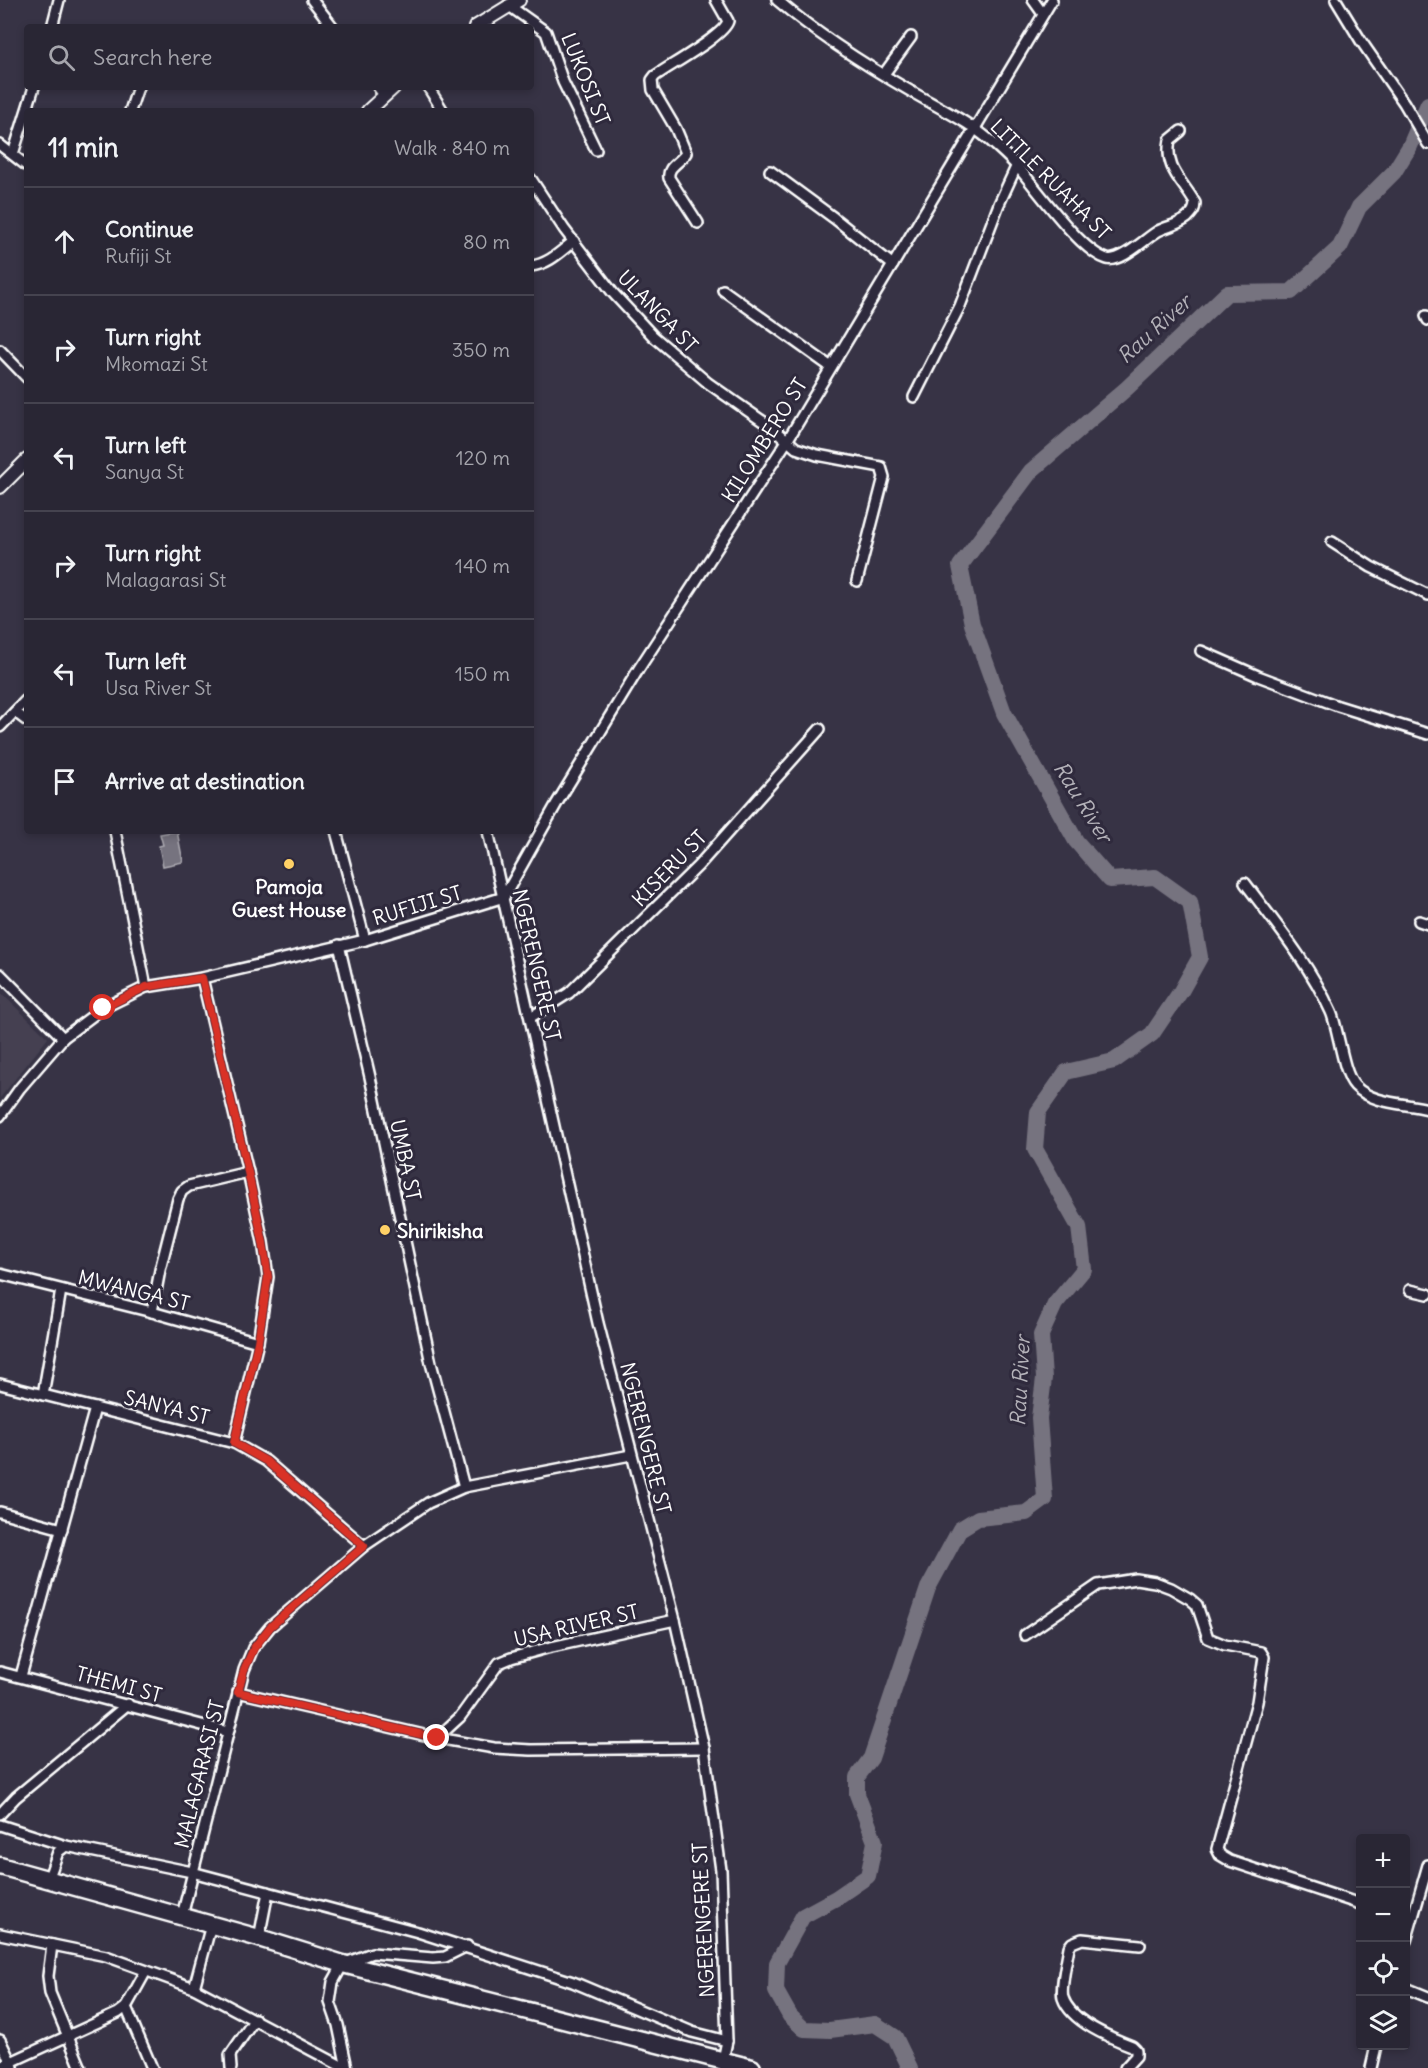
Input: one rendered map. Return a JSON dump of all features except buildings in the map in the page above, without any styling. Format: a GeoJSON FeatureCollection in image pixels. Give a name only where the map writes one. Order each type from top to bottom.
{"type":"FeatureCollection","features":[{"type":"Feature","properties":{"kind":"highway"},"geometry":{"type":"LineString","coordinates":[[0,1866],[182,1916],[343,1964],[723,2064],[752,2068]]}},
{"type":"Feature","properties":{"kind":"street"},"geometry":{"type":"LineString","coordinates":[[53,24],[59,0]]}},
{"type":"Feature","properties":{"kind":"street"},"geometry":{"type":"LineString","coordinates":[[312,0],[331,24]]}},
{"type":"Feature","properties":{"kind":"street"},"geometry":{"type":"LineString","coordinates":[[698,223],[669,178],[670,169],[686,153],[652,85],[655,76],[715,37],[726,27],[727,18],[716,0]]}},
{"type":"Feature","properties":{"kind":"street","name":"LITTLE RUAHA ST"},"geometry":{"type":"LineString","coordinates":[[777,0],[804,22],[909,91],[975,128],[1017,165],[1072,231],[1094,251],[1110,260],[1122,256],[1158,231],[1180,223],[1193,212],[1195,203],[1180,183],[1170,155],[1170,140],[1181,131]]}},
{"type":"Feature","properties":{"kind":"street"},"geometry":{"type":"LineString","coordinates":[[1032,0],[1043,14]]}},
{"type":"Feature","properties":{"kind":"street","name":"KILOMBERO ST"},"geometry":{"type":"LineString","coordinates":[[504,897],[557,803],[638,670],[787,441],[1052,0]]}},
{"type":"Feature","properties":{"kind":"street"},"geometry":{"type":"LineString","coordinates":[[1336,0],[1360,41],[1404,103],[1426,140]]}},
{"type":"Feature","properties":{"kind":"street"},"geometry":{"type":"LineString","coordinates":[[480,24],[513,2]]}},
{"type":"Feature","properties":{"kind":"street","name":"LUKOSI ST"},"geometry":{"type":"LineString","coordinates":[[513,2],[546,32],[563,82],[596,150]]}},
{"type":"Feature","properties":{"kind":"street"},"geometry":{"type":"LineString","coordinates":[[884,74],[911,37]]}},
{"type":"Feature","properties":{"kind":"street"},"geometry":{"type":"LineString","coordinates":[[27,108],[33,90]]}},
{"type":"Feature","properties":{"kind":"street"},"geometry":{"type":"LineString","coordinates":[[131,108],[137,90]]}},
{"type":"Feature","properties":{"kind":"street"},"geometry":{"type":"LineString","coordinates":[[371,108],[386,90]]}},
{"type":"Feature","properties":{"kind":"street"},"geometry":{"type":"LineString","coordinates":[[430,90],[441,108]]}},
{"type":"Feature","properties":{"kind":"street"},"geometry":{"type":"LineString","coordinates":[[13,154],[24,119]]}},
{"type":"Feature","properties":{"kind":"street"},"geometry":{"type":"LineString","coordinates":[[0,144],[24,163]]}},
{"type":"Feature","properties":{"kind":"street"},"geometry":{"type":"LineString","coordinates":[[914,397],[960,306],[999,204],[1017,165]]}},
{"type":"Feature","properties":{"kind":"street"},"geometry":{"type":"LineString","coordinates":[[770,171],[893,265]]}},
{"type":"Feature","properties":{"kind":"street","name":"ULANGA ST"},"geometry":{"type":"LineString","coordinates":[[534,183],[613,293],[659,342],[708,383],[804,452],[879,466],[882,469],[884,477],[857,581]]}},
{"type":"Feature","properties":{"kind":"street"},"geometry":{"type":"LineString","coordinates":[[534,266],[543,264],[574,241]]}},
{"type":"Feature","properties":{"kind":"street"},"geometry":{"type":"LineString","coordinates":[[723,290],[831,367]]}},
{"type":"Feature","properties":{"kind":"street"},"geometry":{"type":"LineString","coordinates":[[0,350],[24,375]]}},
{"type":"Feature","properties":{"kind":"street"},"geometry":{"type":"LineString","coordinates":[[0,487],[24,463]]}},
{"type":"Feature","properties":{"kind":"street"},"geometry":{"type":"LineString","coordinates":[[1332,542],[1371,567],[1428,595]]}},
{"type":"Feature","properties":{"kind":"street"},"geometry":{"type":"LineString","coordinates":[[1202,651],[1258,676],[1338,706],[1428,734]]}},
{"type":"Feature","properties":{"kind":"street"},"geometry":{"type":"LineString","coordinates":[[0,727],[24,702]]}},
{"type":"Feature","properties":{"kind":"street"},"geometry":{"type":"LineString","coordinates":[[15,712],[24,719]]}},
{"type":"Feature","properties":{"kind":"street","name":"KISERU ST"},"geometry":{"type":"LineString","coordinates":[[531,1017],[569,993],[698,867],[819,729]]}},
{"type":"Feature","properties":{"kind":"street"},"geometry":{"type":"LineString","coordinates":[[116,834],[146,987]]}},
{"type":"Feature","properties":{"kind":"street"},"geometry":{"type":"LineString","coordinates":[[337,834],[365,940]]}},
{"type":"Feature","properties":{"kind":"street","name":"NGERENGERE ST"},"geometry":{"type":"LineString","coordinates":[[489,834],[598,1323],[675,1620],[704,1748],[721,1870],[727,2041],[723,2064]]}},
{"type":"Feature","properties":{"kind":"street"},"geometry":{"type":"LineString","coordinates":[[1245,883],[1294,948],[1316,983],[1332,1014],[1342,1055],[1353,1084],[1372,1097],[1428,1109]]}},
{"type":"Feature","properties":{"kind":"street","name":"RUFIJI ST"},"geometry":{"type":"LineString","coordinates":[[0,1116],[20,1088],[63,1038],[103,1008],[146,987],[202,978],[365,940],[504,897]]}},
{"type":"Feature","properties":{"kind":"street","name":"UMBA ST"},"geometry":{"type":"LineString","coordinates":[[339,945],[370,1077],[431,1363],[464,1487]]}},
{"type":"Feature","properties":{"kind":"street"},"geometry":{"type":"LineString","coordinates":[[0,974],[63,1038]]}},
{"type":"Feature","properties":{"kind":"street"},"geometry":{"type":"LineString","coordinates":[[202,978],[248,1172],[268,1277],[258,1342],[234,1443]]}},
{"type":"Feature","properties":{"kind":"street"},"geometry":{"type":"LineString","coordinates":[[153,1312],[165,1249],[178,1198],[182,1191],[189,1186],[248,1172]]}},
{"type":"Feature","properties":{"kind":"street","name":"MWANGA ST"},"geometry":{"type":"LineString","coordinates":[[0,1274],[153,1312],[258,1342]]}},
{"type":"Feature","properties":{"kind":"street"},"geometry":{"type":"LineString","coordinates":[[43,1395],[61,1290]]}},
{"type":"Feature","properties":{"kind":"street"},"geometry":{"type":"LineString","coordinates":[[1410,1290],[1428,1294]]}},
{"type":"Feature","properties":{"kind":"street","name":"SANYA ST"},"geometry":{"type":"LineString","coordinates":[[0,1384],[234,1443],[266,1461],[364,1546]]}},
{"type":"Feature","properties":{"kind":"street"},"geometry":{"type":"LineString","coordinates":[[21,1677],[95,1408]]}},
{"type":"Feature","properties":{"kind":"street","name":"MALAGARASI ST"},"geometry":{"type":"LineString","coordinates":[[182,1916],[244,1670],[254,1648],[270,1627],[364,1546],[428,1503],[464,1487],[631,1455]]}},
{"type":"Feature","properties":{"kind":"street"},"geometry":{"type":"LineString","coordinates":[[0,1512],[62,1528]]}},
{"type":"Feature","properties":{"kind":"street"},"geometry":{"type":"LineString","coordinates":[[1024,1635],[1098,1585],[1136,1580],[1155,1582],[1190,1599],[1197,1605],[1208,1638],[1225,1645],[1261,1652],[1264,1657],[1257,1702],[1216,1849],[1220,1855],[1230,1861],[1356,1903]]}},
{"type":"Feature","properties":{"kind":"street","name":"USA RIVER ST"},"geometry":{"type":"LineString","coordinates":[[437,1738],[460,1717],[499,1663],[547,1647],[582,1642],[675,1620]]}},
{"type":"Feature","properties":{"kind":"street","name":"THEMI ST"},"geometry":{"type":"LineString","coordinates":[[0,1672],[228,1732]]}},
{"type":"Feature","properties":{"kind":"street"},"geometry":{"type":"LineString","coordinates":[[238,1692],[437,1738],[494,1748],[531,1750],[704,1748]]}},
{"type":"Feature","properties":{"kind":"street"},"geometry":{"type":"LineString","coordinates":[[0,1814],[16,1797],[128,1704]]}},
{"type":"Feature","properties":{"kind":"street"},"geometry":{"type":"LineString","coordinates":[[0,1824],[66,1846],[192,1872],[467,1946],[607,1995],[692,2032],[727,2041]]}},
{"type":"Feature","properties":{"kind":"street"},"geometry":{"type":"LineString","coordinates":[[48,1880],[58,1852],[66,1846]]}},
{"type":"Feature","properties":{"kind":"street"},"geometry":{"type":"LineString","coordinates":[[1410,1915],[1428,1865]]}},
{"type":"Feature","properties":{"kind":"street"},"geometry":{"type":"LineString","coordinates":[[259,1938],[268,1892]]}},
{"type":"Feature","properties":{"kind":"street"},"geometry":{"type":"LineString","coordinates":[[194,1988],[211,1925]]}},
{"type":"Feature","properties":{"kind":"street"},"geometry":{"type":"LineString","coordinates":[[0,1934],[106,1956],[194,1988],[346,2068]]}},
{"type":"Feature","properties":{"kind":"street"},"geometry":{"type":"LineString","coordinates":[[1125,2068],[1136,2056],[1136,2050],[1091,2027],[1073,2012],[1063,1998],[1064,1982],[1069,1947],[1072,1943],[1082,1939],[1140,1945]]}},
{"type":"Feature","properties":{"kind":"street"},"geometry":{"type":"LineString","coordinates":[[52,1944],[48,1976],[50,1992],[81,2068]]}},
{"type":"Feature","properties":{"kind":"street"},"geometry":{"type":"LineString","coordinates":[[346,2068],[338,2025],[330,2002],[333,1982],[343,1964],[372,1953],[445,1957],[467,1946]]}},
{"type":"Feature","properties":{"kind":"street"},"geometry":{"type":"LineString","coordinates":[[0,2067],[12,2065],[67,2036],[118,2013],[126,2007],[146,1971]]}},
{"type":"Feature","properties":{"kind":"street"},"geometry":{"type":"LineString","coordinates":[[1410,1990],[1428,1997]]}},
{"type":"Feature","properties":{"kind":"street"},"geometry":{"type":"LineString","coordinates":[[126,2007],[152,2068]]}},
{"type":"Feature","properties":{"kind":"street"},"geometry":{"type":"LineString","coordinates":[[231,2068],[230,2055],[255,2019]]}},
{"type":"Feature","properties":{"kind":"street"},"geometry":{"type":"LineString","coordinates":[[0,2040],[12,2065]]}},
{"type":"Feature","properties":{"kind":"street"},"geometry":{"type":"LineString","coordinates":[[1371,2068],[1375,2050]]}},
{"type":"Feature","properties":{"kind":"shaded area"},"geometry":{"type":"Polygon","coordinates":[[[160,834],[178,834],[183,862],[163,866],[159,846],[163,845],[160,834]]]}},
{"type":"Feature","properties":{"kind":"shaded area"},"geometry":{"type":"Polygon","coordinates":[[[0,992],[48,1038],[0,1098],[0,992]]]}},
{"type":"Feature","properties":{"kind":"waterway","name":"Rau River"},"geometry":{"type":"LineString","coordinates":[[910,2068],[895,2037],[875,2024],[830,2030],[804,2029],[790,2016],[776,1991],[777,1963],[803,1916],[836,1898],[868,1876],[875,1842],[857,1794],[857,1777],[871,1758],[928,1588],[960,1529],[978,1518],[1026,1513],[1045,1499],[1039,1418],[1044,1378],[1041,1335],[1055,1304],[1084,1269],[1079,1227],[1035,1149],[1038,1112],[1066,1072],[1114,1061],[1152,1034],[1181,991],[1200,957],[1190,902],[1155,877],[1110,880],[1076,841],[1004,713],[972,624],[960,566],[1031,471],[1127,388],[1227,293],[1291,292],[1340,247],[1359,207],[1394,172],[1410,146],[1428,104]]}},
{"type":"Feature","properties":{"kind":"place","name":"Pamoja Guest House"},"geometry":{"type":"Point","coordinates":[289,864]}},
{"type":"Feature","properties":{"kind":"place","name":"Shirikisha"},"geometry":{"type":"Point","coordinates":[385,1230]}},
{"type":"Feature","properties":{"kind":"route"},"geometry":{"type":"LineString","coordinates":[[103,1008],[146,987],[202,978],[248,1172],[268,1277],[258,1342],[234,1443],[266,1461],[364,1546],[270,1627],[254,1648],[244,1670],[238,1692],[437,1738]]}}]}
